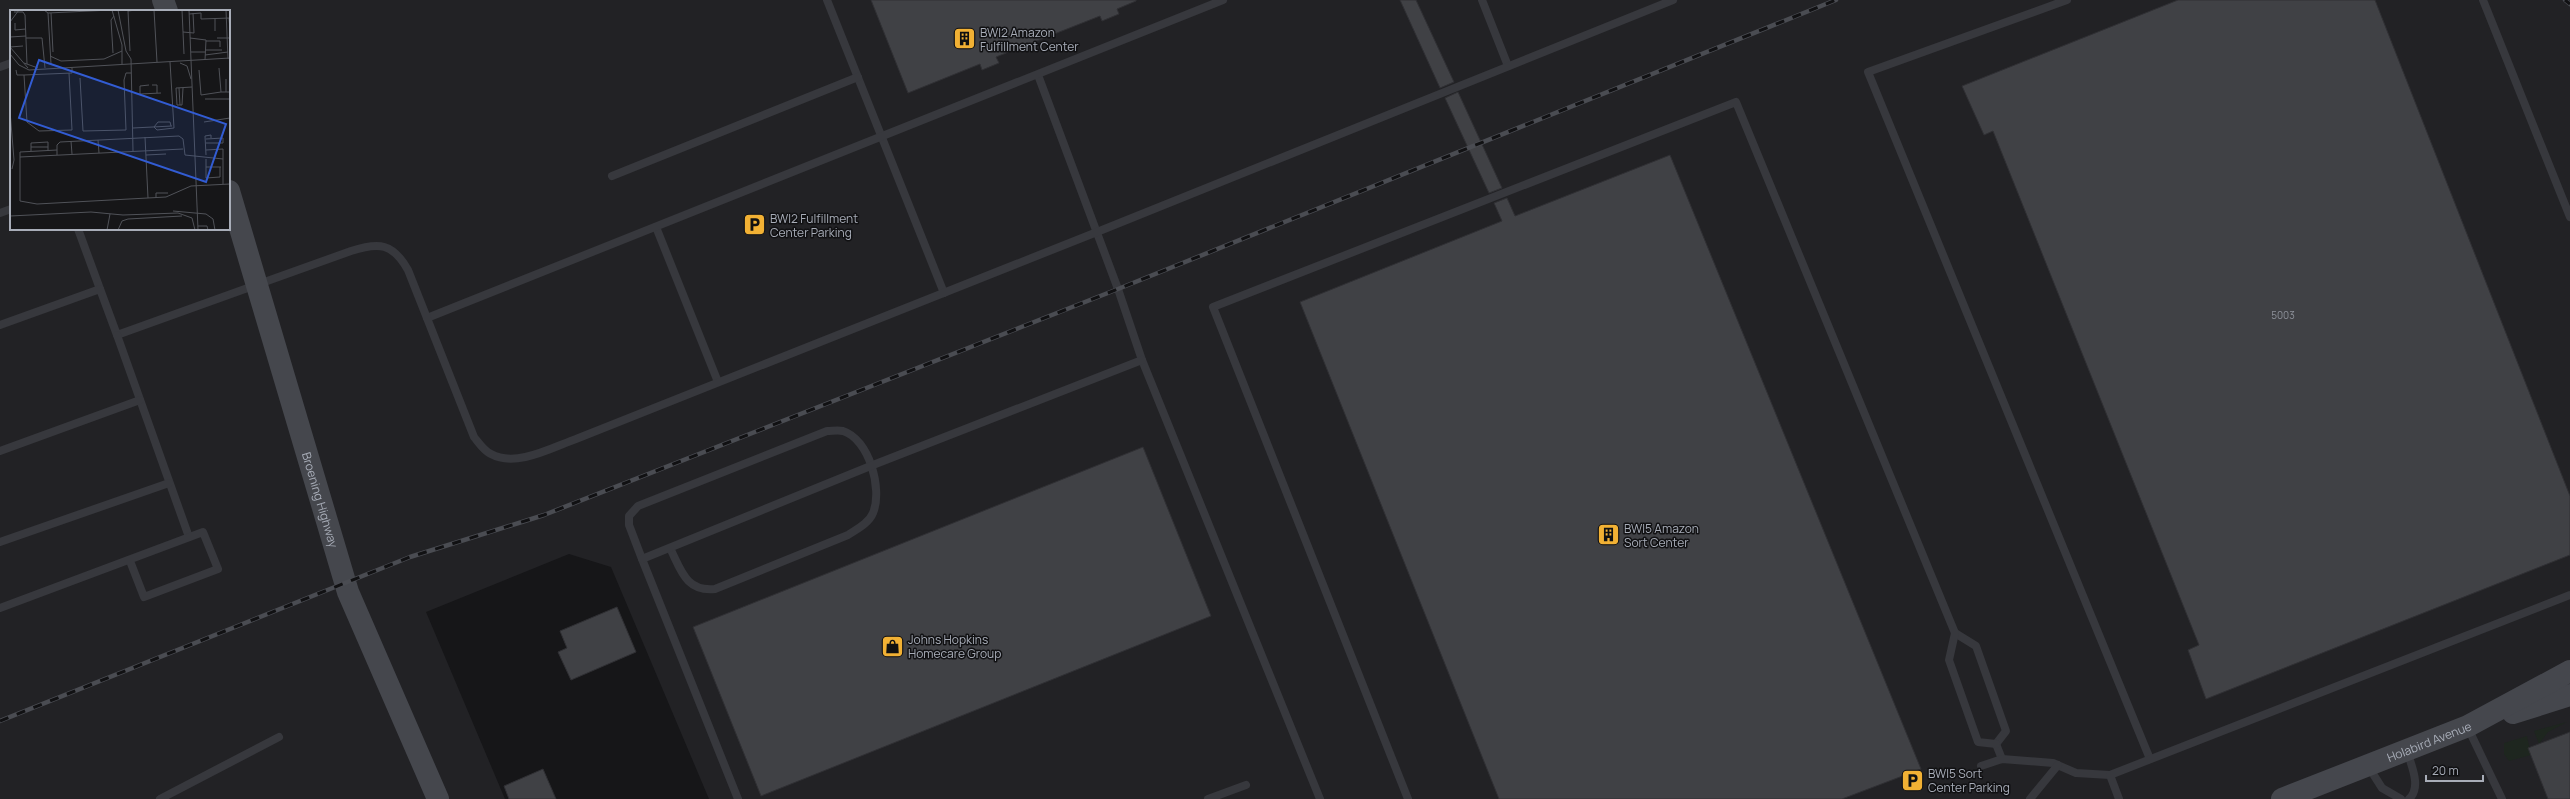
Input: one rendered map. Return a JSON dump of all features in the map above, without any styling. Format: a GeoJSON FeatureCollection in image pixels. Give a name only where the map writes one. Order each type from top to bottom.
{"type":"FeatureCollection","features":[{"type":"Feature","properties":{"kind":"main road"},"geometry":{"type":"LineString","coordinates":[[163,0],[168,10]]}},
{"type":"Feature","properties":{"kind":"main road","name":"Broening Highway"},"geometry":{"type":"LineString","coordinates":[[230,195],[348,592],[438,799]]}},
{"type":"Feature","properties":{"kind":"main road","name":"Holabird Avenue"},"geometry":{"type":"LineString","coordinates":[[2282,799],[2468,726],[2570,671]]}},
{"type":"Feature","properties":{"kind":"main road"},"geometry":{"type":"LineString","coordinates":[[2468,726],[2570,695]]}},
{"type":"Feature","properties":{"kind":"lane"},"geometry":{"type":"LineString","coordinates":[[827,0],[944,293]]}},
{"type":"Feature","properties":{"kind":"lane"},"geometry":{"type":"LineString","coordinates":[[427,318],[882,138],[1223,0]]}},
{"type":"Feature","properties":{"kind":"lane"},"geometry":{"type":"LineString","coordinates":[[1482,0],[1508,66]]}},
{"type":"Feature","properties":{"kind":"lane"},"geometry":{"type":"LineString","coordinates":[[117,335],[351,251],[380,245],[392,250],[403,261],[474,437],[491,454],[503,458],[518,458],[576,439],[1097,232],[1673,0]]}},
{"type":"Feature","properties":{"kind":"lane"},"geometry":{"type":"LineString","coordinates":[[2067,0],[1868,72],[2150,759]]}},
{"type":"Feature","properties":{"kind":"lane"},"geometry":{"type":"LineString","coordinates":[[2483,0],[2570,217]]}},
{"type":"Feature","properties":{"kind":"lane"},"geometry":{"type":"LineString","coordinates":[[0,67],[10,63]]}},
{"type":"Feature","properties":{"kind":"lane"},"geometry":{"type":"LineString","coordinates":[[1038,75],[1097,232],[1142,360],[1320,799]]}},
{"type":"Feature","properties":{"kind":"lane"},"geometry":{"type":"LineString","coordinates":[[612,176],[858,77]]}},
{"type":"Feature","properties":{"kind":"lane"},"geometry":{"type":"LineString","coordinates":[[1408,799],[1213,307],[1736,102],[1955,633],[1949,660],[1978,742],[1996,744]]}},
{"type":"Feature","properties":{"kind":"lane"},"geometry":{"type":"LineString","coordinates":[[0,213],[10,209]]}},
{"type":"Feature","properties":{"kind":"lane"},"geometry":{"type":"LineString","coordinates":[[656,227],[718,382]]}},
{"type":"Feature","properties":{"kind":"lane"},"geometry":{"type":"LineString","coordinates":[[78,230],[189,537]]}},
{"type":"Feature","properties":{"kind":"lane"},"geometry":{"type":"LineString","coordinates":[[0,325],[100,289]]}},
{"type":"Feature","properties":{"kind":"lane"},"geometry":{"type":"LineString","coordinates":[[642,559],[873,465],[1142,360]]}},
{"type":"Feature","properties":{"kind":"lane"},"geometry":{"type":"LineString","coordinates":[[0,451],[140,400]]}},
{"type":"Feature","properties":{"kind":"lane"},"geometry":{"type":"LineString","coordinates":[[670,548],[691,585],[701,590],[715,589],[848,535],[864,525],[873,514],[877,501],[873,465],[853,436],[842,430],[828,431],[638,506],[629,516],[629,525],[642,559],[738,799]]}},
{"type":"Feature","properties":{"kind":"lane"},"geometry":{"type":"LineString","coordinates":[[0,542],[170,483]]}},
{"type":"Feature","properties":{"kind":"lane"},"geometry":{"type":"LineString","coordinates":[[0,608],[130,561],[203,532],[218,569],[144,597],[130,561]]}},
{"type":"Feature","properties":{"kind":"lane"},"geometry":{"type":"LineString","coordinates":[[1981,766],[2002,759],[2058,765],[2076,773],[2110,775],[2570,595]]}},
{"type":"Feature","properties":{"kind":"lane"},"geometry":{"type":"LineString","coordinates":[[1955,633],[1976,646],[1993,690],[2006,731],[1996,744]]}},
{"type":"Feature","properties":{"kind":"lane"},"geometry":{"type":"LineString","coordinates":[[2468,726],[2502,799]]}},
{"type":"Feature","properties":{"kind":"lane"},"geometry":{"type":"LineString","coordinates":[[160,799],[279,737]]}},
{"type":"Feature","properties":{"kind":"lane"},"geometry":{"type":"LineString","coordinates":[[1996,744],[2002,759]]}},
{"type":"Feature","properties":{"kind":"lane"},"geometry":{"type":"LineString","coordinates":[[2406,750],[2415,777],[2415,788],[2409,799]]}},
{"type":"Feature","properties":{"kind":"lane"},"geometry":{"type":"LineString","coordinates":[[2030,799],[2058,765]]}},
{"type":"Feature","properties":{"kind":"lane"},"geometry":{"type":"LineString","coordinates":[[2367,766],[2382,788],[2391,795],[2401,799]]}},
{"type":"Feature","properties":{"kind":"lane"},"geometry":{"type":"LineString","coordinates":[[2110,775],[2119,799]]}},
{"type":"Feature","properties":{"kind":"lane"},"geometry":{"type":"LineString","coordinates":[[1208,799],[1246,785]]}},
{"type":"Feature","properties":{"kind":"shaded area"},"geometry":{"type":"Polygon","coordinates":[[[0,0],[2570,0],[2570,799],[709,799],[611,567],[569,554],[426,612],[505,799],[0,799],[0,0]]]}},
{"type":"Feature","properties":{"kind":"shaded area"},"geometry":{"type":"Polygon","coordinates":[[[2567,722],[2548,732],[2539,744],[2534,731],[2567,722]]]}},
{"type":"Feature","properties":{"kind":"shaded area"},"geometry":{"type":"Polygon","coordinates":[[[2527,736],[2531,755],[2509,761],[2504,754],[2504,743],[2527,736]]]}},
{"type":"Feature","properties":{"kind":"building","name":"BWI2 Amazon Fulfillment Center"},"geometry":{"type":"Polygon","coordinates":[[[871,0],[1136,1],[1117,9],[1119,14],[1102,21],[1100,16],[996,57],[999,63],[982,70],[980,64],[908,93],[871,0]]]}},
{"type":"Feature","properties":{"kind":"building"},"geometry":{"type":"Polygon","coordinates":[[[1400,0],[1416,0],[1454,82],[1440,88],[1400,0]]]}},
{"type":"Feature","properties":{"kind":"building"},"geometry":{"type":"Polygon","coordinates":[[[2178,0],[2375,0],[2570,496],[2570,555],[2206,699],[2188,650],[2199,645],[1993,131],[1984,135],[1962,86],[2178,0]]]}},
{"type":"Feature","properties":{"kind":"building"},"geometry":{"type":"Polygon","coordinates":[[[1458,92],[1502,188],[1489,193],[1445,98],[1458,92]]]}},
{"type":"Feature","properties":{"kind":"building","name":"BWI5 Amazon Sort Center"},"geometry":{"type":"Polygon","coordinates":[[[1670,155],[1921,769],[1842,799],[1499,799],[1300,302],[1502,221],[1494,203],[1507,198],[1515,216],[1670,155]]]}},
{"type":"Feature","properties":{"kind":"building"},"geometry":{"type":"Polygon","coordinates":[[[1143,447],[1211,616],[761,796],[693,627],[1143,447]]]}},
{"type":"Feature","properties":{"kind":"building"},"geometry":{"type":"Polygon","coordinates":[[[617,607],[636,652],[571,680],[558,652],[567,648],[560,631],[617,607]]]}},
{"type":"Feature","properties":{"kind":"building"},"geometry":{"type":"Polygon","coordinates":[[[2570,732],[2570,799],[2548,799],[2528,748],[2570,732]]]}},
{"type":"Feature","properties":{"kind":"building"},"geometry":{"type":"Polygon","coordinates":[[[543,769],[556,799],[509,799],[504,786],[543,769]]]}},
{"type":"Feature","properties":{"kind":"railway"},"geometry":{"type":"LineString","coordinates":[[0,721],[410,557],[544,515],[1118,289],[1836,0]]}},
{"type":"Feature","properties":{"kind":"railway"},"geometry":{"type":"LineString","coordinates":[[2565,0],[2570,4]]}},
{"type":"Feature","properties":{"kind":"place","name":"BWI2 Amazon Fulfillment Center"},"geometry":{"type":"Point","coordinates":[964,39]}},
{"type":"Feature","properties":{"kind":"place","name":"BWI2 Fulfillment Center Parking"},"geometry":{"type":"Point","coordinates":[754,225]}},
{"type":"Feature","properties":{"kind":"place","name":"BWI5 Amazon Sort Center"},"geometry":{"type":"Point","coordinates":[1609,535]}},
{"type":"Feature","properties":{"kind":"place","name":"Johns Hopkins Homecare Group"},"geometry":{"type":"Point","coordinates":[892,646]}},
{"type":"Feature","properties":{"kind":"place","name":"BWI5 Sort Center Parking"},"geometry":{"type":"Point","coordinates":[1913,780]}}]}
